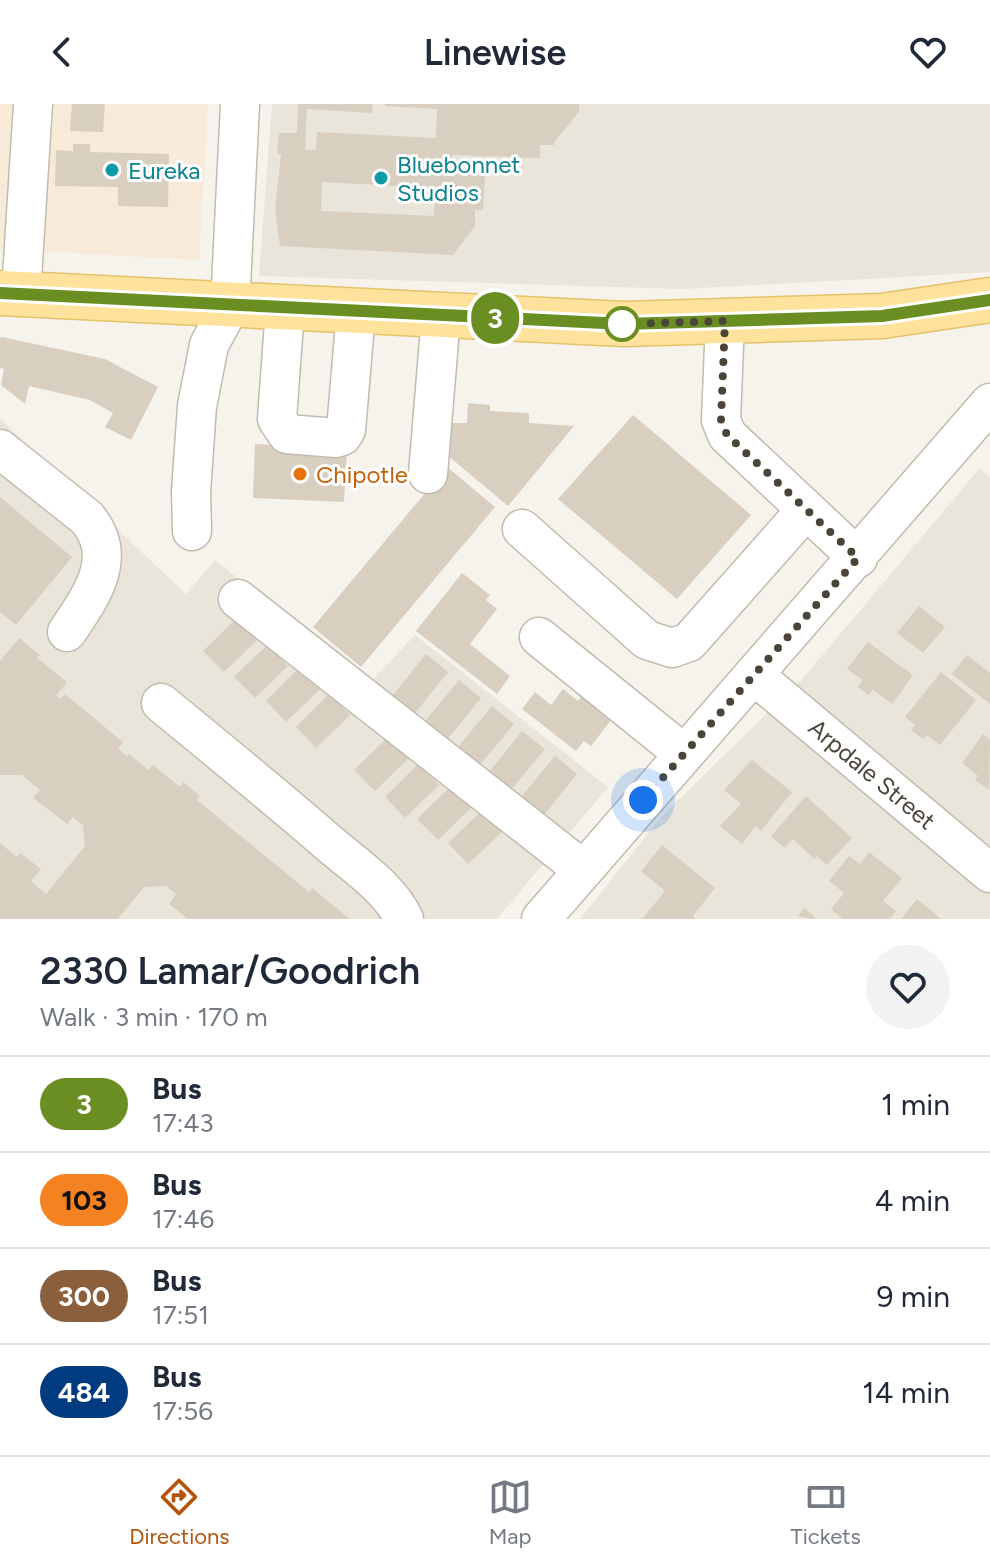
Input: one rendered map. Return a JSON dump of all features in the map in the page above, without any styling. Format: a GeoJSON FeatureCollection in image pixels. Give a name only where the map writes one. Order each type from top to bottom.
{"type":"FeatureCollection","features":[{"type":"Feature","properties":{"kind":"main road"},"geometry":{"type":"LineString","coordinates":[[10,294],[624,324],[882,316],[990,300]]}},
{"type":"Feature","properties":{"kind":"street"},"geometry":{"type":"LineString","coordinates":[[10,294],[33,104]]}},
{"type":"Feature","properties":{"kind":"street"},"geometry":{"type":"LineString","coordinates":[[192,531],[191,492],[197,406],[209,345],[230,306],[240,104]]}},
{"type":"Feature","properties":{"kind":"street"},"geometry":{"type":"LineString","coordinates":[[285,309],[277,419],[287,434],[336,438],[346,430],[356,312]]}},
{"type":"Feature","properties":{"kind":"street"},"geometry":{"type":"LineString","coordinates":[[428,474],[441,316]]}},
{"type":"Feature","properties":{"kind":"street"},"geometry":{"type":"LineString","coordinates":[[725,321],[721,420],[727,435],[858,558]]}},
{"type":"Feature","properties":{"kind":"street"},"geometry":{"type":"LineString","coordinates":[[541,919],[990,403]]}},
{"type":"Feature","properties":{"kind":"street"},"geometry":{"type":"LineString","coordinates":[[0,449],[87,518],[96,529],[103,552],[97,587],[67,632]]}},
{"type":"Feature","properties":{"kind":"street"},"geometry":{"type":"LineString","coordinates":[[522,529],[647,640],[672,648],[689,642],[805,511]]}},
{"type":"Feature","properties":{"kind":"street"},"geometry":{"type":"LineString","coordinates":[[238,599],[582,869]]}},
{"type":"Feature","properties":{"kind":"street"},"geometry":{"type":"LineString","coordinates":[[539,637],[684,754]]}},
{"type":"Feature","properties":{"kind":"street","name":"Arpdale Street"},"geometry":{"type":"LineString","coordinates":[[754,675],[990,873]]}},
{"type":"Feature","properties":{"kind":"street"},"geometry":{"type":"LineString","coordinates":[[161,703],[279,799],[381,888],[397,905],[404,919]]}},
{"type":"Feature","properties":{"kind":"shaded area"},"geometry":{"type":"Polygon","coordinates":[[[0,104],[208,104],[199,260],[0,249],[0,104]]]}},
{"type":"Feature","properties":{"kind":"shaded area"},"geometry":{"type":"Polygon","coordinates":[[[272,104],[990,104],[990,272],[683,289],[259,276],[272,104]]]}},
{"type":"Feature","properties":{"kind":"shaded area"},"geometry":{"type":"Polygon","coordinates":[[[0,419],[186,594],[215,560],[369,684],[415,635],[608,787],[497,919],[0,919],[0,419]]]}},
{"type":"Feature","properties":{"kind":"shaded area"},"geometry":{"type":"Polygon","coordinates":[[[980,468],[990,477],[990,919],[580,919],[661,817],[804,677],[980,468]]]}},
{"type":"Feature","properties":{"kind":"building"},"geometry":{"type":"Polygon","coordinates":[[[72,104],[105,104],[103,132],[70,131],[72,104]]]}},
{"type":"Feature","properties":{"kind":"building","name":"Bluebonnet Studios"},"geometry":{"type":"Polygon","coordinates":[[[298,104],[373,104],[372,113],[307,109],[305,150],[316,150],[317,132],[436,138],[437,109],[385,104],[579,104],[579,112],[554,145],[540,145],[540,158],[452,155],[451,171],[485,174],[483,210],[475,210],[475,226],[453,255],[280,246],[275,208],[281,154],[277,154],[279,133],[297,133],[298,104]],[[322,182],[321,211],[434,216],[435,188],[322,182]]]}},
{"type":"Feature","properties":{"kind":"building","name":"Eureka"},"geometry":{"type":"Polygon","coordinates":[[[73,144],[90,144],[90,152],[169,154],[168,207],[118,206],[118,187],[55,186],[56,150],[73,151],[73,144]]]}},
{"type":"Feature","properties":{"kind":"building"},"geometry":{"type":"Polygon","coordinates":[[[2,337],[105,359],[158,387],[131,440],[105,427],[113,413],[90,400],[29,386],[25,404],[1,385],[4,369],[0,368],[2,337]]]}},
{"type":"Feature","properties":{"kind":"building"},"geometry":{"type":"Polygon","coordinates":[[[468,403],[490,405],[490,411],[529,413],[529,423],[574,426],[508,506],[441,450],[446,423],[467,423],[468,403]]]}},
{"type":"Feature","properties":{"kind":"building"},"geometry":{"type":"Polygon","coordinates":[[[633,415],[751,515],[677,599],[558,499],[633,415]]]}},
{"type":"Feature","properties":{"kind":"building","name":"Chipotle"},"geometry":{"type":"Polygon","coordinates":[[[255,444],[331,447],[347,451],[344,502],[253,498],[255,444]]]}},
{"type":"Feature","properties":{"kind":"building"},"geometry":{"type":"Polygon","coordinates":[[[447,467],[495,507],[361,667],[313,627],[447,467]]]}},
{"type":"Feature","properties":{"kind":"building"},"geometry":{"type":"Polygon","coordinates":[[[0,497],[72,557],[16,625],[0,612],[0,497]]]}},
{"type":"Feature","properties":{"kind":"building"},"geometry":{"type":"Polygon","coordinates":[[[462,573],[490,595],[486,600],[497,609],[470,644],[510,676],[497,694],[416,631],[462,573]]]}},
{"type":"Feature","properties":{"kind":"building"},"geometry":{"type":"Polygon","coordinates":[[[919,606],[945,627],[923,653],[897,633],[919,606]]]}},
{"type":"Feature","properties":{"kind":"building"},"geometry":{"type":"Polygon","coordinates":[[[236,619],[257,640],[224,672],[203,651],[236,619]]]}},
{"type":"Feature","properties":{"kind":"building"},"geometry":{"type":"Polygon","coordinates":[[[19,638],[40,655],[37,658],[67,682],[56,696],[60,699],[65,694],[123,742],[118,749],[149,770],[153,765],[180,787],[183,782],[200,796],[197,800],[309,892],[312,888],[350,919],[188,919],[169,904],[176,894],[166,886],[144,887],[118,919],[0,919],[0,843],[17,857],[20,853],[41,869],[31,881],[46,894],[85,846],[83,825],[73,817],[67,824],[33,798],[40,790],[22,775],[0,775],[0,661],[19,638]]]}},
{"type":"Feature","properties":{"kind":"building"},"geometry":{"type":"Polygon","coordinates":[[[868,642],[913,675],[892,704],[873,690],[869,695],[858,687],[863,680],[847,669],[868,642]]]}},
{"type":"Feature","properties":{"kind":"building"},"geometry":{"type":"Polygon","coordinates":[[[267,645],[288,666],[255,698],[234,677],[267,645]]]}},
{"type":"Feature","properties":{"kind":"building"},"geometry":{"type":"Polygon","coordinates":[[[426,654],[448,672],[415,713],[393,695],[426,654]]]}},
{"type":"Feature","properties":{"kind":"building"},"geometry":{"type":"Polygon","coordinates":[[[967,655],[990,673],[990,704],[952,674],[967,655]]]}},
{"type":"Feature","properties":{"kind":"building"},"geometry":{"type":"Polygon","coordinates":[[[299,668],[320,689],[286,722],[266,701],[299,668]]]}},
{"type":"Feature","properties":{"kind":"building"},"geometry":{"type":"Polygon","coordinates":[[[941,672],[976,700],[940,745],[927,735],[923,739],[911,730],[915,725],[905,717],[941,672]]]}},
{"type":"Feature","properties":{"kind":"building"},"geometry":{"type":"Polygon","coordinates":[[[459,680],[481,698],[447,740],[425,721],[459,680]]]}},
{"type":"Feature","properties":{"kind":"building"},"geometry":{"type":"Polygon","coordinates":[[[563,689],[578,701],[582,696],[612,719],[591,746],[584,741],[576,751],[522,709],[535,692],[551,705],[563,689]]]}},
{"type":"Feature","properties":{"kind":"building"},"geometry":{"type":"Polygon","coordinates":[[[329,694],[350,715],[316,748],[296,727],[329,694]]]}},
{"type":"Feature","properties":{"kind":"building"},"geometry":{"type":"Polygon","coordinates":[[[492,706],[514,724],[480,765],[458,747],[492,706]]]}},
{"type":"Feature","properties":{"kind":"building"},"geometry":{"type":"Polygon","coordinates":[[[522,731],[545,749],[511,790],[489,772],[522,731]]]}},
{"type":"Feature","properties":{"kind":"building"},"geometry":{"type":"Polygon","coordinates":[[[983,734],[990,739],[989,790],[975,780],[978,776],[962,763],[983,734]]]}},
{"type":"Feature","properties":{"kind":"building"},"geometry":{"type":"Polygon","coordinates":[[[387,738],[408,759],[375,791],[354,770],[387,738]]]}},
{"type":"Feature","properties":{"kind":"building"},"geometry":{"type":"Polygon","coordinates":[[[555,756],[577,774],[544,815],[521,797],[555,756]]]}},
{"type":"Feature","properties":{"kind":"building"},"geometry":{"type":"Polygon","coordinates":[[[752,760],[792,792],[761,831],[756,826],[742,844],[720,826],[741,804],[724,790],[752,760]]]}},
{"type":"Feature","properties":{"kind":"building"},"geometry":{"type":"Polygon","coordinates":[[[418,764],[439,785],[405,818],[385,797],[418,764]]]}},
{"type":"Feature","properties":{"kind":"building"},"geometry":{"type":"Polygon","coordinates":[[[450,787],[471,808],[438,840],[417,819],[450,787]]]}},
{"type":"Feature","properties":{"kind":"building"},"geometry":{"type":"Polygon","coordinates":[[[806,796],[852,838],[827,865],[817,856],[814,859],[793,839],[784,848],[771,836],[806,796]]]}},
{"type":"Feature","properties":{"kind":"building"},"geometry":{"type":"Polygon","coordinates":[[[481,811],[502,832],[468,864],[448,843],[481,811]]]}},
{"type":"Feature","properties":{"kind":"building"},"geometry":{"type":"Polygon","coordinates":[[[662,845],[715,888],[693,916],[696,919],[642,919],[665,891],[641,871],[662,845]]]}},
{"type":"Feature","properties":{"kind":"building"},"geometry":{"type":"Polygon","coordinates":[[[869,852],[902,878],[883,901],[896,911],[890,919],[843,919],[831,909],[844,893],[829,881],[849,856],[860,864],[869,852]]]}},
{"type":"Feature","properties":{"kind":"building"},"geometry":{"type":"Polygon","coordinates":[[[917,899],[941,919],[901,919],[917,899]]]}},
{"type":"Feature","properties":{"kind":"building"},"geometry":{"type":"Polygon","coordinates":[[[804,908],[815,917],[814,919],[798,916],[804,908]]]}},
{"type":"Feature","properties":{"kind":"bus line","name":"3"},"geometry":{"type":"LineString","coordinates":[[0,293],[624,324],[882,316],[990,300]]}},
{"type":"Feature","properties":{"kind":"place","name":"Eureka"},"geometry":{"type":"Point","coordinates":[112,170]}},
{"type":"Feature","properties":{"kind":"place","name":"Bluebonnet Studios"},"geometry":{"type":"Point","coordinates":[381,178]}},
{"type":"Feature","properties":{"kind":"place","name":"Chipotle"},"geometry":{"type":"Point","coordinates":[300,474]}},
{"type":"Feature","properties":{"kind":"route"},"geometry":{"type":"LineString","coordinates":[[622,324],[725,321],[721,420],[727,435],[858,558],[643,800]]}}]}
